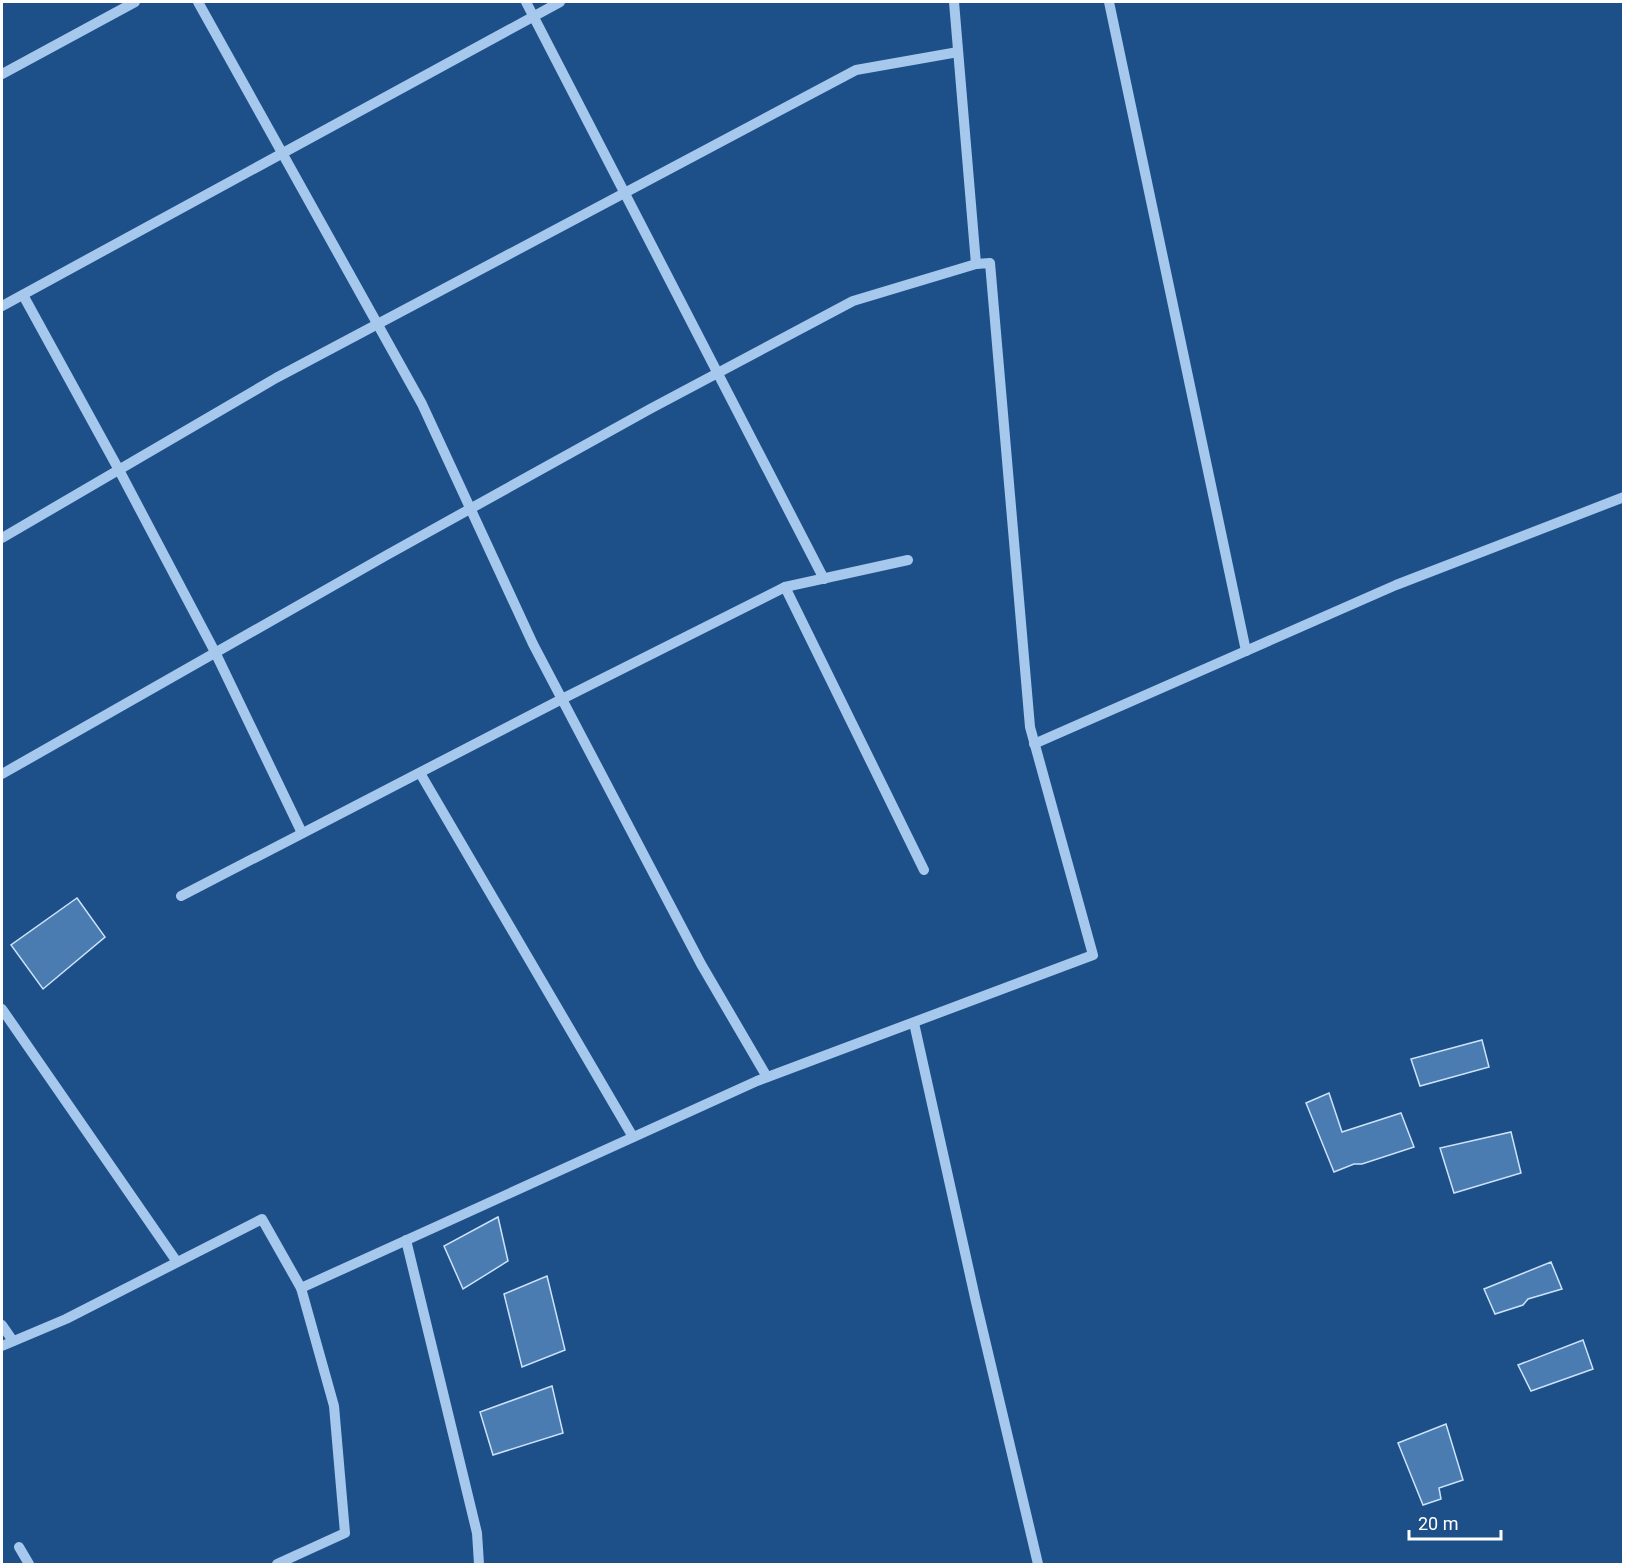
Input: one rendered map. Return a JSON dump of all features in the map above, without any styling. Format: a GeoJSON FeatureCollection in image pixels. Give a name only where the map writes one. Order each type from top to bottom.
{"type":"FeatureCollection","features":[{"type":"Feature","properties":{"kind":"street"},"geometry":{"type":"LineString","coordinates":[[2,74],[135,2]]}},
{"type":"Feature","properties":{"kind":"street"},"geometry":{"type":"LineString","coordinates":[[198,2],[422,404],[533,644],[701,964],[767,1077]]}},
{"type":"Feature","properties":{"kind":"street"},"geometry":{"type":"LineString","coordinates":[[526,2],[824,579]]}},
{"type":"Feature","properties":{"kind":"street"},"geometry":{"type":"LineString","coordinates":[[2,306],[560,2]]}},
{"type":"Feature","properties":{"kind":"street"},"geometry":{"type":"LineString","coordinates":[[954,2],[976,264]]}},
{"type":"Feature","properties":{"kind":"street"},"geometry":{"type":"LineString","coordinates":[[1109,2],[1246,651]]}},
{"type":"Feature","properties":{"kind":"street"},"geometry":{"type":"LineString","coordinates":[[2,538],[276,378],[856,70],[958,52]]}},
{"type":"Feature","properties":{"kind":"street"},"geometry":{"type":"LineString","coordinates":[[2,774],[470,508],[853,301],[976,264],[990,263],[1030,727],[1093,955],[767,1077],[301,1288]]}},
{"type":"Feature","properties":{"kind":"street"},"geometry":{"type":"LineString","coordinates":[[23,295],[215,652],[302,833]]}},
{"type":"Feature","properties":{"kind":"street"},"geometry":{"type":"LineString","coordinates":[[1034,744],[1396,585],[1623,497]]}},
{"type":"Feature","properties":{"kind":"street"},"geometry":{"type":"LineString","coordinates":[[181,896],[562,699],[785,587],[908,560]]}},
{"type":"Feature","properties":{"kind":"street"},"geometry":{"type":"LineString","coordinates":[[785,587],[924,870]]}},
{"type":"Feature","properties":{"kind":"street"},"geometry":{"type":"LineString","coordinates":[[420,772],[633,1137]]}},
{"type":"Feature","properties":{"kind":"street"},"geometry":{"type":"LineString","coordinates":[[2,1009],[177,1263]]}},
{"type":"Feature","properties":{"kind":"street"},"geometry":{"type":"LineString","coordinates":[[914,1023],[1038,1564]]}},
{"type":"Feature","properties":{"kind":"street"},"geometry":{"type":"LineString","coordinates":[[2,1346],[66,1319],[262,1219],[301,1288],[334,1406],[345,1533],[277,1564]]}},
{"type":"Feature","properties":{"kind":"street"},"geometry":{"type":"LineString","coordinates":[[406,1240],[477,1533],[479,1564]]}},
{"type":"Feature","properties":{"kind":"street"},"geometry":{"type":"LineString","coordinates":[[2,1325],[13,1341]]}},
{"type":"Feature","properties":{"kind":"street"},"geometry":{"type":"LineString","coordinates":[[19,1547],[29,1564]]}},
{"type":"Feature","properties":{"kind":"building"},"geometry":{"type":"Polygon","coordinates":[[[77,898],[105,937],[43,989],[11,945],[77,898]]]}},
{"type":"Feature","properties":{"kind":"building"},"geometry":{"type":"Polygon","coordinates":[[[1482,1040],[1489,1067],[1420,1086],[1411,1059],[1482,1040]]]}},
{"type":"Feature","properties":{"kind":"building"},"geometry":{"type":"Polygon","coordinates":[[[1329,1093],[1342,1132],[1401,1113],[1414,1147],[1334,1172],[1306,1103],[1329,1093]]]}},
{"type":"Feature","properties":{"kind":"building"},"geometry":{"type":"Polygon","coordinates":[[[1511,1132],[1521,1173],[1454,1193],[1440,1148],[1511,1132]]]}},
{"type":"Feature","properties":{"kind":"building"},"geometry":{"type":"Polygon","coordinates":[[[498,1217],[508,1261],[463,1289],[444,1246],[498,1217]]]}},
{"type":"Feature","properties":{"kind":"building"},"geometry":{"type":"Polygon","coordinates":[[[1551,1262],[1562,1289],[1528,1299],[1523,1305],[1495,1314],[1484,1289],[1551,1262]]]}},
{"type":"Feature","properties":{"kind":"building"},"geometry":{"type":"Polygon","coordinates":[[[547,1276],[565,1350],[522,1367],[504,1294],[547,1276]]]}},
{"type":"Feature","properties":{"kind":"building"},"geometry":{"type":"Polygon","coordinates":[[[1583,1340],[1593,1369],[1531,1391],[1518,1365],[1583,1340]]]}},
{"type":"Feature","properties":{"kind":"building"},"geometry":{"type":"Polygon","coordinates":[[[552,1386],[563,1433],[493,1455],[480,1412],[552,1386]]]}},
{"type":"Feature","properties":{"kind":"building"},"geometry":{"type":"Polygon","coordinates":[[[1446,1424],[1463,1480],[1439,1488],[1441,1499],[1423,1505],[1398,1443],[1446,1424]]]}}]}
